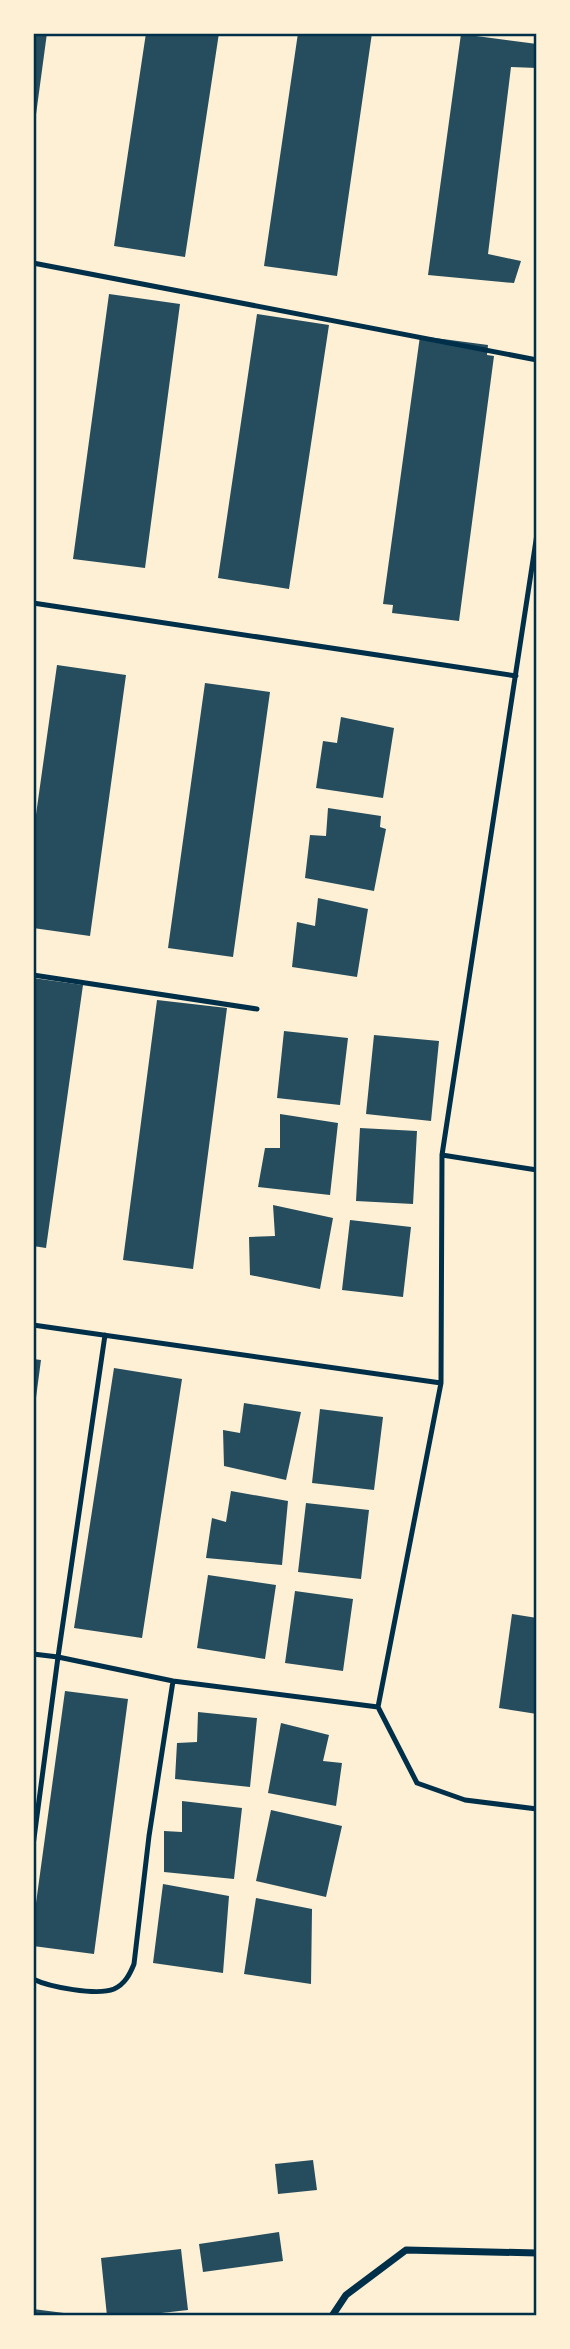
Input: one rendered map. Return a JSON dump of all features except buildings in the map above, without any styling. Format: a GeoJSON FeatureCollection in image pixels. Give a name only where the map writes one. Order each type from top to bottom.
{"type":"FeatureCollection","features":[{"type":"Feature","properties":{"kind":"street"},"geometry":{"type":"LineString","coordinates":[[332,2316],[346,2295],[407,2250],[537,2253]]}},
{"type":"Feature","properties":{"kind":"lane"},"geometry":{"type":"LineString","coordinates":[[33,263],[537,360]]}},
{"type":"Feature","properties":{"kind":"lane"},"geometry":{"type":"LineString","coordinates":[[537,534],[442,1155],[441,1383],[379,1707],[417,1783],[466,1800],[537,1809]]}},
{"type":"Feature","properties":{"kind":"lane"},"geometry":{"type":"LineString","coordinates":[[33,603],[516,676]]}},
{"type":"Feature","properties":{"kind":"lane"},"geometry":{"type":"LineString","coordinates":[[33,975],[257,1009]]}},
{"type":"Feature","properties":{"kind":"lane"},"geometry":{"type":"LineString","coordinates":[[442,1155],[537,1170]]}},
{"type":"Feature","properties":{"kind":"lane"},"geometry":{"type":"LineString","coordinates":[[33,1325],[441,1383]]}},
{"type":"Feature","properties":{"kind":"lane"},"geometry":{"type":"LineString","coordinates":[[33,1846],[104,1335]]}},
{"type":"Feature","properties":{"kind":"lane"},"geometry":{"type":"LineString","coordinates":[[33,1654],[173,1681],[379,1707]]}},
{"type":"Feature","properties":{"kind":"lane"},"geometry":{"type":"LineString","coordinates":[[33,1979],[42,1984],[93,1992],[114,1989],[129,1978],[134,1964],[149,1836],[173,1681]]}}]}
